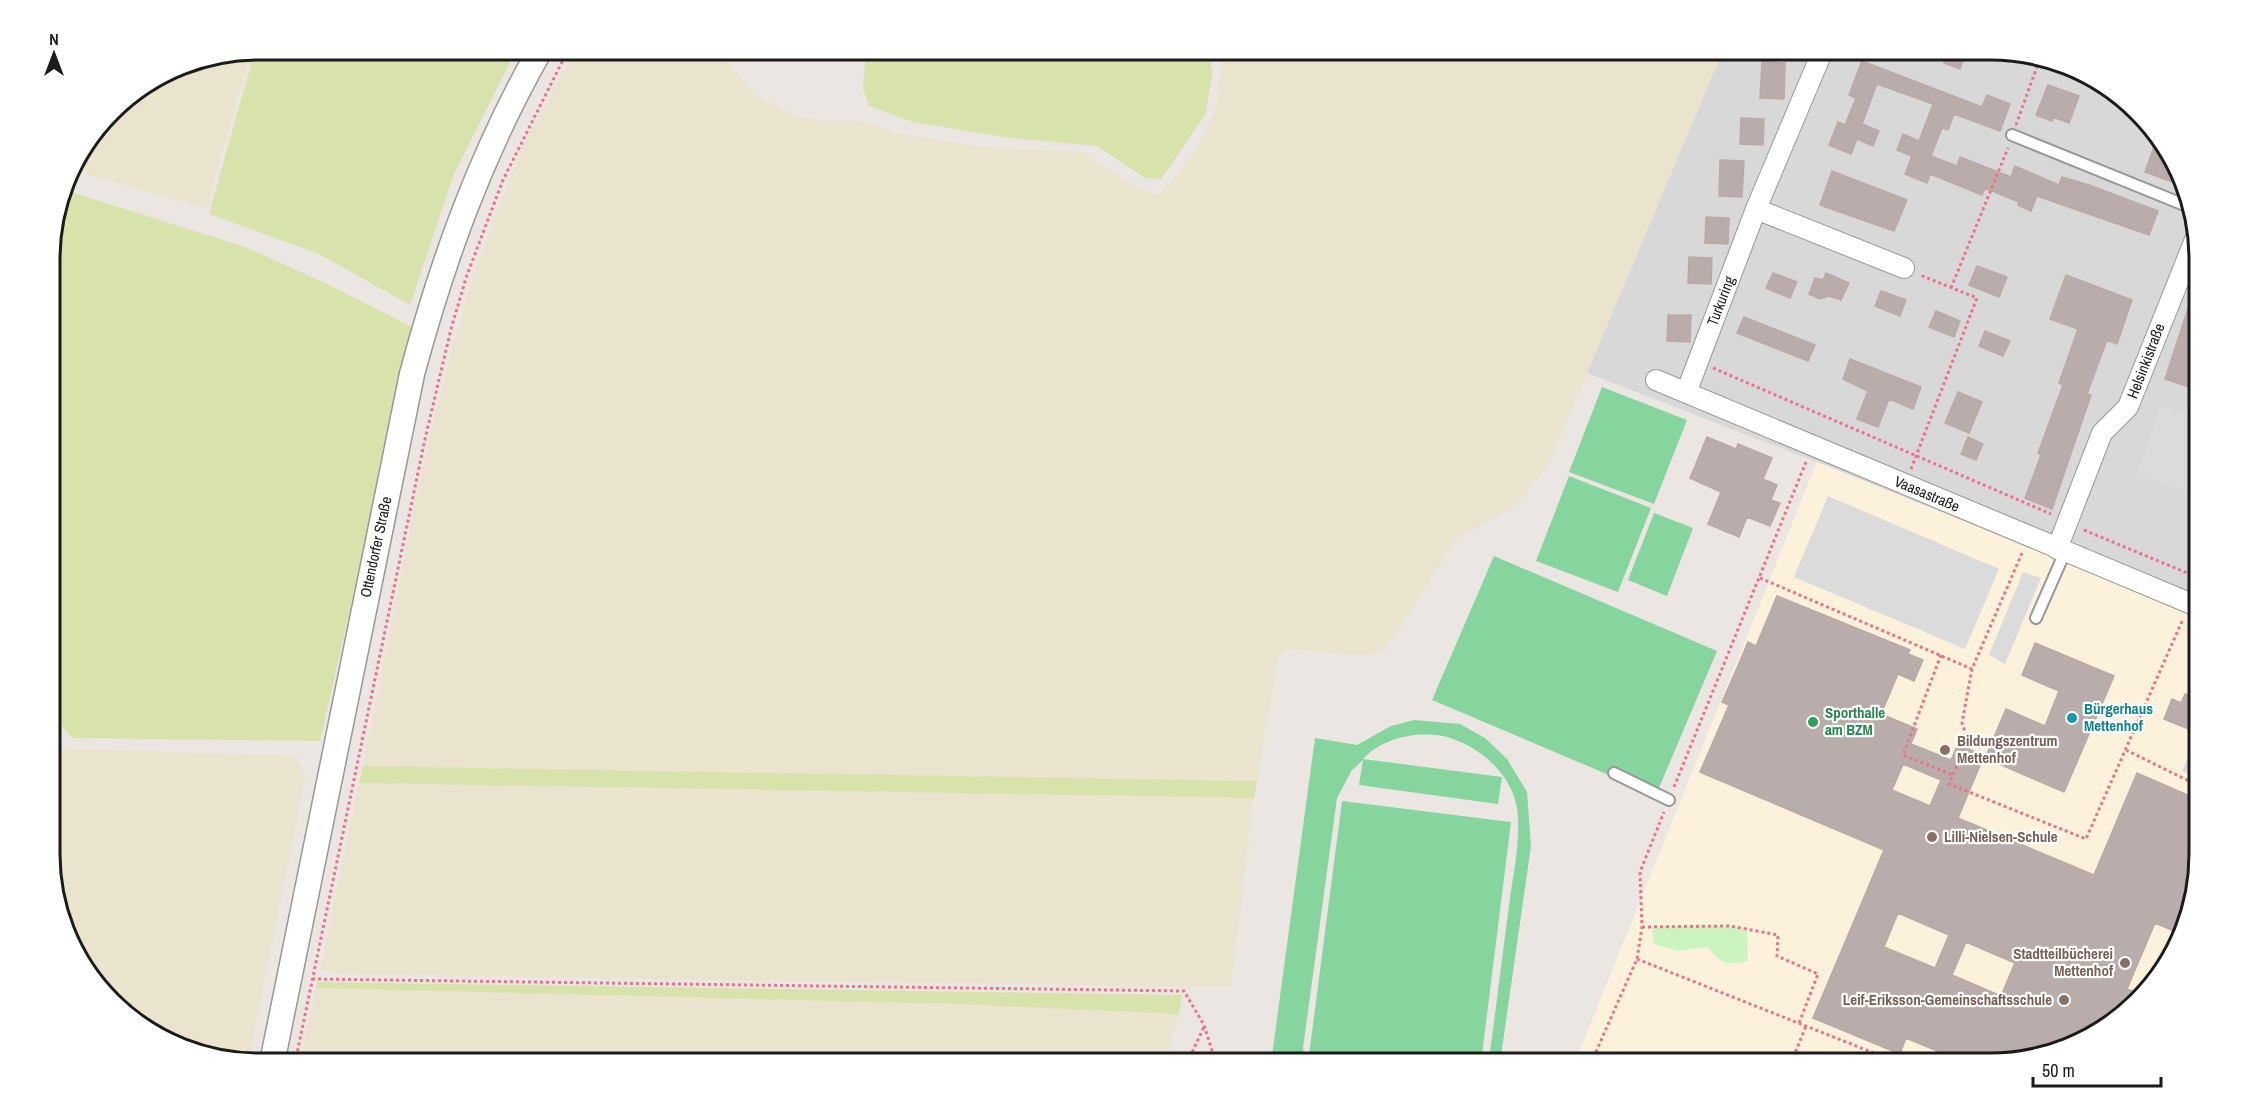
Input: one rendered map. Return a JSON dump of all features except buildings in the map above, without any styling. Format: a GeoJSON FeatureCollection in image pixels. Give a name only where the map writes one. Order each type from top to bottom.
{"type":"FeatureCollection","features":[{"type":"Feature","properties":{"kind":"street","name":"Ottendorfer Straße"},"geometry":{"type":"LineString","coordinates":[[276,1053],[301,978],[400,430],[428,316],[459,218],[499,126],[535,60]]}},
{"type":"Feature","properties":{"kind":"street","name":"Turkuring"},"geometry":{"type":"LineString","coordinates":[[1686,393],[1756,209],[1819,60]]}},
{"type":"Feature","properties":{"kind":"street"},"geometry":{"type":"LineString","coordinates":[[1756,209],[1904,268]]}},
{"type":"Feature","properties":{"kind":"street","name":"Helsinkistraße"},"geometry":{"type":"LineString","coordinates":[[2061,550],[2067,523],[2102,434],[2128,407],[2189,255]]}},
{"type":"Feature","properties":{"kind":"street","name":"Vaasastraße"},"geometry":{"type":"LineString","coordinates":[[1656,380],[2189,603]]}},
{"type":"Feature","properties":{"kind":"lane"},"geometry":{"type":"LineString","coordinates":[[2012,135],[2181,203]]}},
{"type":"Feature","properties":{"kind":"lane"},"geometry":{"type":"LineString","coordinates":[[2036,618],[2061,550]]}},
{"type":"Feature","properties":{"kind":"lane"},"geometry":{"type":"LineString","coordinates":[[1614,774],[1669,800]]}},
{"type":"Feature","properties":{"kind":"path"},"geometry":{"type":"LineString","coordinates":[[296,1053],[301,978],[451,329],[474,256],[503,180],[563,60]]}},
{"type":"Feature","properties":{"kind":"path"},"geometry":{"type":"LineString","coordinates":[[1951,288],[2037,66]]}},
{"type":"Feature","properties":{"kind":"path"},"geometry":{"type":"LineString","coordinates":[[1904,268],[1977,298],[1905,485]]}},
{"type":"Feature","properties":{"kind":"path"},"geometry":{"type":"LineString","coordinates":[[1698,362],[2189,574]]}},
{"type":"Feature","properties":{"kind":"path"},"geometry":{"type":"LineString","coordinates":[[1595,1053],[1636,959],[1642,927],[1640,872],[1812,446]]}},
{"type":"Feature","properties":{"kind":"path"},"geometry":{"type":"LineString","coordinates":[[2029,537],[1972,669],[1962,723],[1968,740],[1949,784],[2086,839],[2189,616]]}},
{"type":"Feature","properties":{"kind":"path"},"geometry":{"type":"LineString","coordinates":[[1760,578],[1972,669]]}},
{"type":"Feature","properties":{"kind":"path"},"geometry":{"type":"LineString","coordinates":[[1941,656],[1904,755],[1953,775]]}},
{"type":"Feature","properties":{"kind":"path"},"geometry":{"type":"LineString","coordinates":[[2126,750],[2189,781]]}},
{"type":"Feature","properties":{"kind":"path"},"geometry":{"type":"LineString","coordinates":[[1642,927],[1730,926],[1778,935],[1777,956],[1818,974],[1799,1023]]}},
{"type":"Feature","properties":{"kind":"path"},"geometry":{"type":"LineString","coordinates":[[1636,959],[1874,1053]]}},
{"type":"Feature","properties":{"kind":"path"},"geometry":{"type":"LineString","coordinates":[[301,978],[1184,991],[1204,1025],[1213,1053]]}},
{"type":"Feature","properties":{"kind":"path"},"geometry":{"type":"LineString","coordinates":[[1191,1053],[1204,1025]]}},
{"type":"Feature","properties":{"kind":"path"},"geometry":{"type":"LineString","coordinates":[[1795,1053],[1806,1026]]}},
{"type":"Feature","properties":{"kind":"shaded area"},"geometry":{"type":"Polygon","coordinates":[[[248,60],[206,209],[80,172],[93,148],[109,128],[148,93],[183,75],[207,67],[248,60]]]}},
{"type":"Feature","properties":{"kind":"shaded area"},"geometry":{"type":"Polygon","coordinates":[[[570,60],[726,60],[756,95],[798,116],[823,121],[860,121],[901,134],[983,147],[1082,152],[1138,188],[1158,195],[1180,172],[1204,136],[1216,107],[1221,60],[1719,60],[1548,466],[1514,507],[1456,539],[1386,649],[1375,654],[1349,655],[1291,649],[1279,653],[1257,781],[363,766],[416,499],[439,398],[471,281],[523,145],[570,60]]]}},
{"type":"Feature","properties":{"kind":"shaded area"},"geometry":{"type":"Polygon","coordinates":[[[1719,60],[2003,60],[2029,64],[2078,80],[2111,101],[2131,118],[2148,138],[2174,183],[2182,207],[2189,259],[2189,612],[1817,462],[1587,373],[1719,60]]]}},
{"type":"Feature","properties":{"kind":"shaded area"},"geometry":{"type":"Polygon","coordinates":[[[2189,404],[2189,493],[2137,474],[2161,406],[2185,415],[2189,404]]]}},
{"type":"Feature","properties":{"kind":"shaded area","name":"Bildungszentrum Mettenhof"},"geometry":{"type":"Polygon","coordinates":[[[1817,462],[2189,612],[2189,754],[2182,771],[2189,774],[2189,854],[2182,906],[2169,942],[2156,965],[2121,1004],[2101,1020],[2078,1033],[2054,1042],[2003,1053],[1579,1053],[1817,462]]]}},
{"type":"Feature","properties":{"kind":"shaded area"},"geometry":{"type":"Polygon","coordinates":[[[1828,496],[1999,569],[1965,649],[1794,577],[1828,496]]]}},
{"type":"Feature","properties":{"kind":"shaded area"},"geometry":{"type":"Polygon","coordinates":[[[2023,572],[2041,578],[2005,664],[1989,655],[2023,572]]]}},
{"type":"Feature","properties":{"kind":"shaded area"},"geometry":{"type":"Polygon","coordinates":[[[60,748],[296,756],[305,777],[251,1052],[207,1046],[171,1033],[148,1020],[118,995],[101,975],[75,930],[67,906],[60,854],[60,748]]]}},
{"type":"Feature","properties":{"kind":"shaded area"},"geometry":{"type":"Polygon","coordinates":[[[2189,754],[2189,774],[2182,771],[2189,754]]]}},
{"type":"Feature","properties":{"kind":"shaded area"},"geometry":{"type":"Polygon","coordinates":[[[359,783],[1254,798],[1231,987],[340,974],[320,970],[359,783]]]}},
{"type":"Feature","properties":{"kind":"shaded area"},"geometry":{"type":"Polygon","coordinates":[[[316,988],[957,1004],[1179,1014],[1168,1053],[301,1053],[316,988]]]}},
{"type":"Feature","properties":{"kind":"green space"},"geometry":{"type":"Polygon","coordinates":[[[252,60],[511,60],[454,174],[410,305],[319,254],[209,214],[252,60]]]}},
{"type":"Feature","properties":{"kind":"green space"},"geometry":{"type":"Polygon","coordinates":[[[865,60],[1211,60],[1212,77],[1205,115],[1161,179],[1145,178],[1097,146],[1011,138],[913,122],[869,106],[863,88],[865,60]]]}},
{"type":"Feature","properties":{"kind":"green space"},"geometry":{"type":"Polygon","coordinates":[[[72,192],[245,247],[325,283],[414,328],[320,741],[73,738],[60,721],[60,246],[72,192]]]}},
{"type":"Feature","properties":{"kind":"green space"},"geometry":{"type":"Polygon","coordinates":[[[1602,387],[1687,420],[1654,504],[1569,472],[1602,387]]]}},
{"type":"Feature","properties":{"kind":"green space"},"geometry":{"type":"Polygon","coordinates":[[[1569,476],[1651,508],[1618,592],[1536,561],[1569,476]]]}},
{"type":"Feature","properties":{"kind":"green space"},"geometry":{"type":"Polygon","coordinates":[[[1654,513],[1693,528],[1667,596],[1628,580],[1654,513]]]}},
{"type":"Feature","properties":{"kind":"green space"},"geometry":{"type":"Polygon","coordinates":[[[1494,556],[1717,651],[1656,795],[1432,700],[1494,556]]]}},
{"type":"Feature","properties":{"kind":"green space"},"geometry":{"type":"Polygon","coordinates":[[[1414,720],[1460,724],[1485,738],[1507,759],[1527,792],[1531,846],[1501,1053],[1490,1053],[1516,853],[1517,808],[1508,783],[1480,753],[1456,740],[1443,736],[1422,735],[1390,741],[1363,759],[1502,777],[1498,804],[1359,785],[1363,760],[1352,770],[1337,798],[1304,1053],[1272,1053],[1315,738],[1357,745],[1391,726],[1414,720]]]}},
{"type":"Feature","properties":{"kind":"green space"},"geometry":{"type":"Polygon","coordinates":[[[363,766],[1257,781],[1254,798],[359,783],[363,766]]]}},
{"type":"Feature","properties":{"kind":"green space"},"geometry":{"type":"Polygon","coordinates":[[[1342,801],[1511,822],[1482,1053],[1309,1053],[1342,801]]]}},
{"type":"Feature","properties":{"kind":"green space"},"geometry":{"type":"Polygon","coordinates":[[[1708,925],[1747,929],[1748,961],[1725,962],[1708,947],[1678,951],[1654,944],[1652,927],[1708,925]]]}},
{"type":"Feature","properties":{"kind":"green space"},"geometry":{"type":"Polygon","coordinates":[[[317,982],[1182,995],[1179,1014],[957,1004],[316,988],[317,982]]]}},
{"type":"Feature","properties":{"kind":"place","name":"Bürgerhaus Mettenhof"},"geometry":{"type":"Point","coordinates":[2072,718]}},
{"type":"Feature","properties":{"kind":"place","name":"Sporthalle am BZM"},"geometry":{"type":"Point","coordinates":[1813,722]}},
{"type":"Feature","properties":{"kind":"place","name":"Bildungszentrum Mettenhof"},"geometry":{"type":"Point","coordinates":[1945,750]}},
{"type":"Feature","properties":{"kind":"place","name":"Lilli-Nielsen-Schule"},"geometry":{"type":"Point","coordinates":[1932,837]}},
{"type":"Feature","properties":{"kind":"place","name":"Stadtteilbücherei Mettenhof"},"geometry":{"type":"Point","coordinates":[2125,963]}},
{"type":"Feature","properties":{"kind":"place","name":"Leif-Eriksson-Gemeinschaftsschule"},"geometry":{"type":"Point","coordinates":[2064,1000]}}]}
